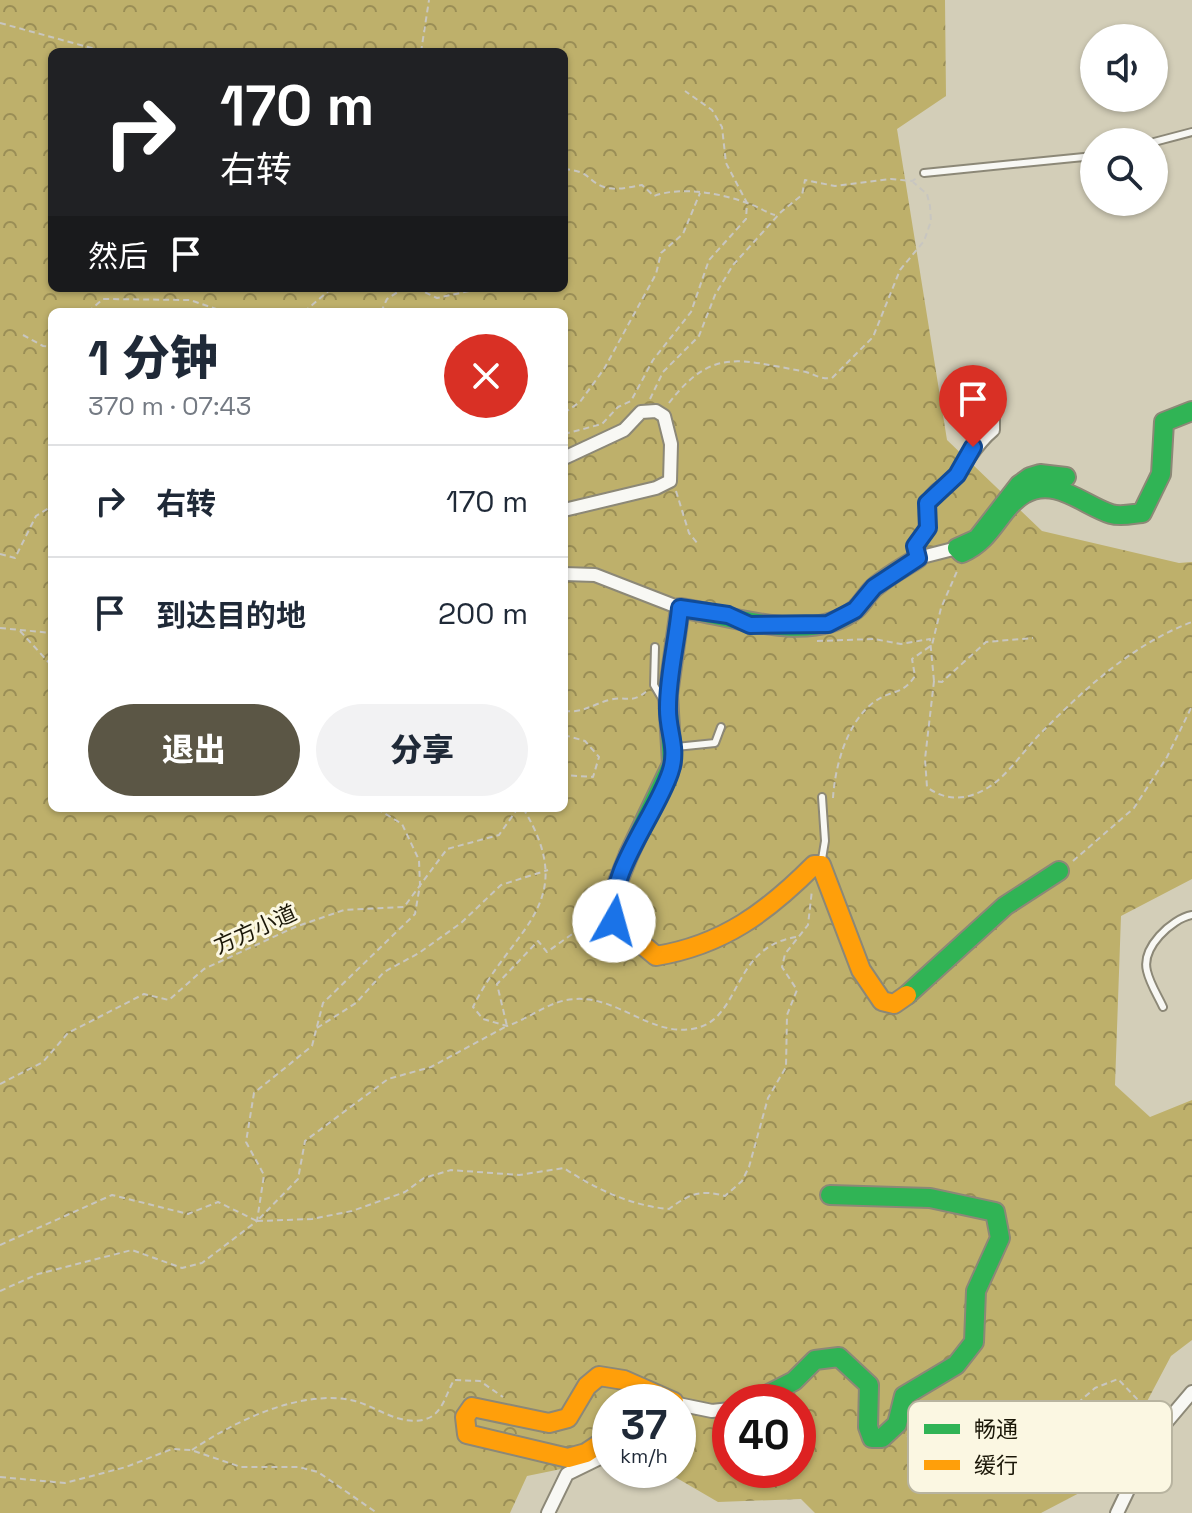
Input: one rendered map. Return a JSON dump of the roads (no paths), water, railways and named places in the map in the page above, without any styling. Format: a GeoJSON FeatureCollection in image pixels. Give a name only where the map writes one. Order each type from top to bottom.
{"type":"FeatureCollection","features":[{"type":"Feature","properties":{"kind":"street"},"geometry":{"type":"LineString","coordinates":[[568,574],[595,575],[680,608],[728,615],[750,625],[828,624],[855,610],[874,587],[918,558],[981,545],[1024,494],[1050,488],[1078,496],[1114,515],[1142,513],[1161,474],[1164,422],[1192,411]]}},
{"type":"Feature","properties":{"kind":"street"},"geometry":{"type":"LineString","coordinates":[[568,456],[624,430],[641,412],[664,416],[671,444],[670,481],[656,488],[568,509]]}},
{"type":"Feature","properties":{"kind":"street"},"geometry":{"type":"LineString","coordinates":[[918,558],[915,546],[928,528],[927,503],[957,475],[973,447],[993,430],[993,418]]}},
{"type":"Feature","properties":{"kind":"street"},"geometry":{"type":"LineString","coordinates":[[960,550],[977,539],[1019,485],[1030,477],[1040,474],[1066,477]]}},
{"type":"Feature","properties":{"kind":"street"},"geometry":{"type":"LineString","coordinates":[[680,608],[667,708],[676,747],[671,772],[620,878],[611,907],[614,921],[656,956],[674,956],[693,950],[773,906],[818,865],[861,970],[882,1001],[894,1004],[1005,906],[1059,871]]}},
{"type":"Feature","properties":{"kind":"street"},"geometry":{"type":"LineString","coordinates":[[788,1384],[815,1360],[839,1357],[869,1385],[868,1427],[872,1438],[882,1438],[897,1424],[904,1396],[960,1363],[976,1342],[976,1290],[1000,1250],[1003,1230],[995,1212],[930,1198],[830,1195]]}},
{"type":"Feature","properties":{"kind":"street"},"geometry":{"type":"LineString","coordinates":[[592,1451],[573,1459],[550,1458],[521,1446],[487,1442],[467,1434],[465,1417],[472,1407],[549,1423],[568,1418],[581,1402],[587,1386],[599,1376],[633,1384]]}},
{"type":"Feature","properties":{"kind":"street"},"geometry":{"type":"LineString","coordinates":[[1172,1414],[1192,1392]]}},
{"type":"Feature","properties":{"kind":"street"},"geometry":{"type":"LineString","coordinates":[[548,1513],[567,1474],[592,1462]]}},
{"type":"Feature","properties":{"kind":"street"},"geometry":{"type":"LineString","coordinates":[[1117,1513],[1127,1493]]}},
{"type":"Feature","properties":{"kind":"lane"},"geometry":{"type":"LineString","coordinates":[[1168,138],[1192,132]]}},
{"type":"Feature","properties":{"kind":"lane"},"geometry":{"type":"LineString","coordinates":[[924,173],[1080,157]]}},
{"type":"Feature","properties":{"kind":"lane"},"geometry":{"type":"LineString","coordinates":[[655,647],[654,685],[667,708]]}},
{"type":"Feature","properties":{"kind":"lane"},"geometry":{"type":"LineString","coordinates":[[676,747],[715,743],[721,727]]}},
{"type":"Feature","properties":{"kind":"lane"},"geometry":{"type":"LineString","coordinates":[[818,865],[825,841],[822,797]]}},
{"type":"Feature","properties":{"kind":"lane"},"geometry":{"type":"LineString","coordinates":[[1163,1007],[1145,969],[1151,949],[1164,930],[1192,915]]}}]}
